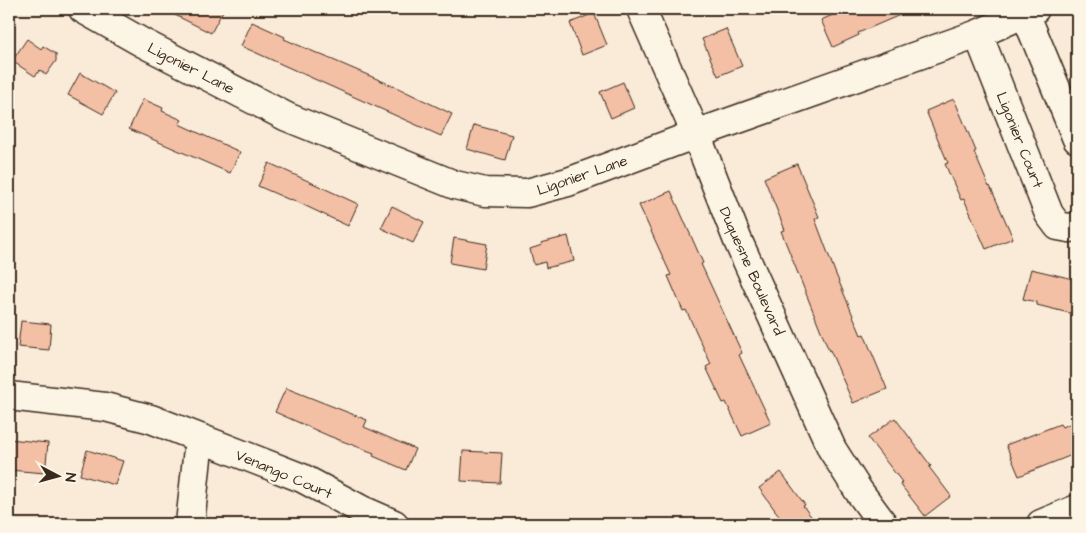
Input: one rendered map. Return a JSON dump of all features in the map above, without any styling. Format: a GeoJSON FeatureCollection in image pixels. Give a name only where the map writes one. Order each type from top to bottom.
{"type":"FeatureCollection","features":[{"type":"Feature","properties":{"kind":"street","name":"Ligonier Lane"},"geometry":{"type":"LineString","coordinates":[[83,9],[143,43],[287,117],[455,185],[485,192],[527,193],[568,182],[696,134],[978,34],[1030,11]]}},
{"type":"Feature","properties":{"kind":"street","name":"Duquesne Boulevard"},"geometry":{"type":"LineString","coordinates":[[641,9],[696,134],[738,240],[832,449],[858,490],[883,524]]}},
{"type":"Feature","properties":{"kind":"street"},"geometry":{"type":"LineString","coordinates":[[1030,11],[1077,139]]}},
{"type":"Feature","properties":{"kind":"street","name":"Ligonier Court"},"geometry":{"type":"LineString","coordinates":[[978,34],[1050,214],[1058,226],[1077,228]]}},
{"type":"Feature","properties":{"kind":"street","name":"Venango Court"},"geometry":{"type":"LineString","coordinates":[[9,396],[105,407],[151,419],[302,478],[362,510],[394,524]]}},
{"type":"Feature","properties":{"kind":"street"},"geometry":{"type":"LineString","coordinates":[[190,524],[199,439]]}},
{"type":"Feature","properties":{"kind":"street"},"geometry":{"type":"LineString","coordinates":[[1041,524],[1077,509]]}},
{"type":"Feature","properties":{"kind":"building"},"geometry":{"type":"Polygon","coordinates":[[[163,9],[224,9],[211,33],[163,9]]]}},
{"type":"Feature","properties":{"kind":"building"},"geometry":{"type":"Polygon","coordinates":[[[833,9],[914,9],[858,33],[859,35],[833,47],[821,20],[835,14],[833,9]]]}},
{"type":"Feature","properties":{"kind":"building"},"geometry":{"type":"Polygon","coordinates":[[[594,13],[607,45],[582,55],[570,23],[594,13]]]}},
{"type":"Feature","properties":{"kind":"building"},"geometry":{"type":"Polygon","coordinates":[[[252,22],[285,37],[284,39],[398,88],[452,114],[441,136],[241,46],[252,22]]]}},
{"type":"Feature","properties":{"kind":"building"},"geometry":{"type":"Polygon","coordinates":[[[726,29],[742,66],[718,76],[702,39],[726,29]]]}},
{"type":"Feature","properties":{"kind":"building"},"geometry":{"type":"Polygon","coordinates":[[[27,39],[41,49],[43,46],[56,54],[56,61],[46,75],[40,70],[35,76],[12,61],[27,39]]]}},
{"type":"Feature","properties":{"kind":"building"},"geometry":{"type":"Polygon","coordinates":[[[80,73],[115,93],[103,114],[68,95],[80,73]]]}},
{"type":"Feature","properties":{"kind":"building"},"geometry":{"type":"Polygon","coordinates":[[[623,82],[634,108],[611,118],[600,92],[623,82]]]}},
{"type":"Feature","properties":{"kind":"building"},"geometry":{"type":"Polygon","coordinates":[[[143,99],[163,108],[162,111],[182,120],[179,124],[240,152],[230,173],[129,129],[143,99]]]}},
{"type":"Feature","properties":{"kind":"building"},"geometry":{"type":"Polygon","coordinates":[[[954,99],[976,151],[974,152],[1013,238],[986,249],[964,199],[961,200],[945,164],[948,163],[926,111],[954,99]]]}},
{"type":"Feature","properties":{"kind":"building"},"geometry":{"type":"Polygon","coordinates":[[[474,125],[512,135],[505,160],[467,149],[474,125]]]}},
{"type":"Feature","properties":{"kind":"building"},"geometry":{"type":"Polygon","coordinates":[[[269,163],[358,204],[348,226],[291,199],[258,186],[269,163]]]}},
{"type":"Feature","properties":{"kind":"building"},"geometry":{"type":"Polygon","coordinates":[[[797,164],[819,217],[815,219],[835,272],[861,335],[864,334],[887,389],[853,403],[829,351],[781,231],[785,230],[764,178],[797,164]]]}},
{"type":"Feature","properties":{"kind":"building"},"geometry":{"type":"Polygon","coordinates":[[[671,191],[703,263],[701,264],[742,353],[739,355],[771,423],[742,436],[726,402],[723,403],[706,367],[711,364],[686,310],[683,311],[668,276],[671,275],[639,205],[671,191]]]}},
{"type":"Feature","properties":{"kind":"building"},"geometry":{"type":"Polygon","coordinates":[[[392,206],[424,222],[413,243],[381,228],[392,206]]]}},
{"type":"Feature","properties":{"kind":"building"},"geometry":{"type":"Polygon","coordinates":[[[568,236],[574,261],[546,268],[545,262],[534,265],[530,249],[542,245],[541,243],[568,236]]]}},
{"type":"Feature","properties":{"kind":"building"},"geometry":{"type":"Polygon","coordinates":[[[454,238],[487,244],[483,269],[450,263],[454,238]]]}},
{"type":"Feature","properties":{"kind":"building"},"geometry":{"type":"Polygon","coordinates":[[[1031,269],[1073,279],[1072,283],[1077,285],[1077,315],[1037,305],[1037,302],[1023,299],[1031,269]]]}},
{"type":"Feature","properties":{"kind":"building"},"geometry":{"type":"Polygon","coordinates":[[[21,321],[51,324],[49,350],[18,347],[21,321]]]}},
{"type":"Feature","properties":{"kind":"building"},"geometry":{"type":"Polygon","coordinates":[[[286,388],[367,420],[364,427],[415,449],[406,470],[373,456],[374,453],[329,436],[275,412],[286,388]]]}},
{"type":"Feature","properties":{"kind":"building"},"geometry":{"type":"Polygon","coordinates":[[[895,418],[951,496],[925,516],[868,438],[895,418]]]}},
{"type":"Feature","properties":{"kind":"building"},"geometry":{"type":"Polygon","coordinates":[[[1077,421],[1077,453],[1019,476],[1006,445],[1060,424],[1062,427],[1077,421]]]}},
{"type":"Feature","properties":{"kind":"building"},"geometry":{"type":"Polygon","coordinates":[[[9,439],[48,443],[45,473],[9,470],[9,439]]]}},
{"type":"Feature","properties":{"kind":"building"},"geometry":{"type":"Polygon","coordinates":[[[87,450],[123,461],[115,485],[80,475],[87,450]]]}},
{"type":"Feature","properties":{"kind":"building"},"geometry":{"type":"Polygon","coordinates":[[[463,451],[502,453],[500,483],[461,481],[463,451]]]}},
{"type":"Feature","properties":{"kind":"building"},"geometry":{"type":"Polygon","coordinates":[[[781,472],[817,524],[785,524],[759,488],[781,472]]]}}]}
